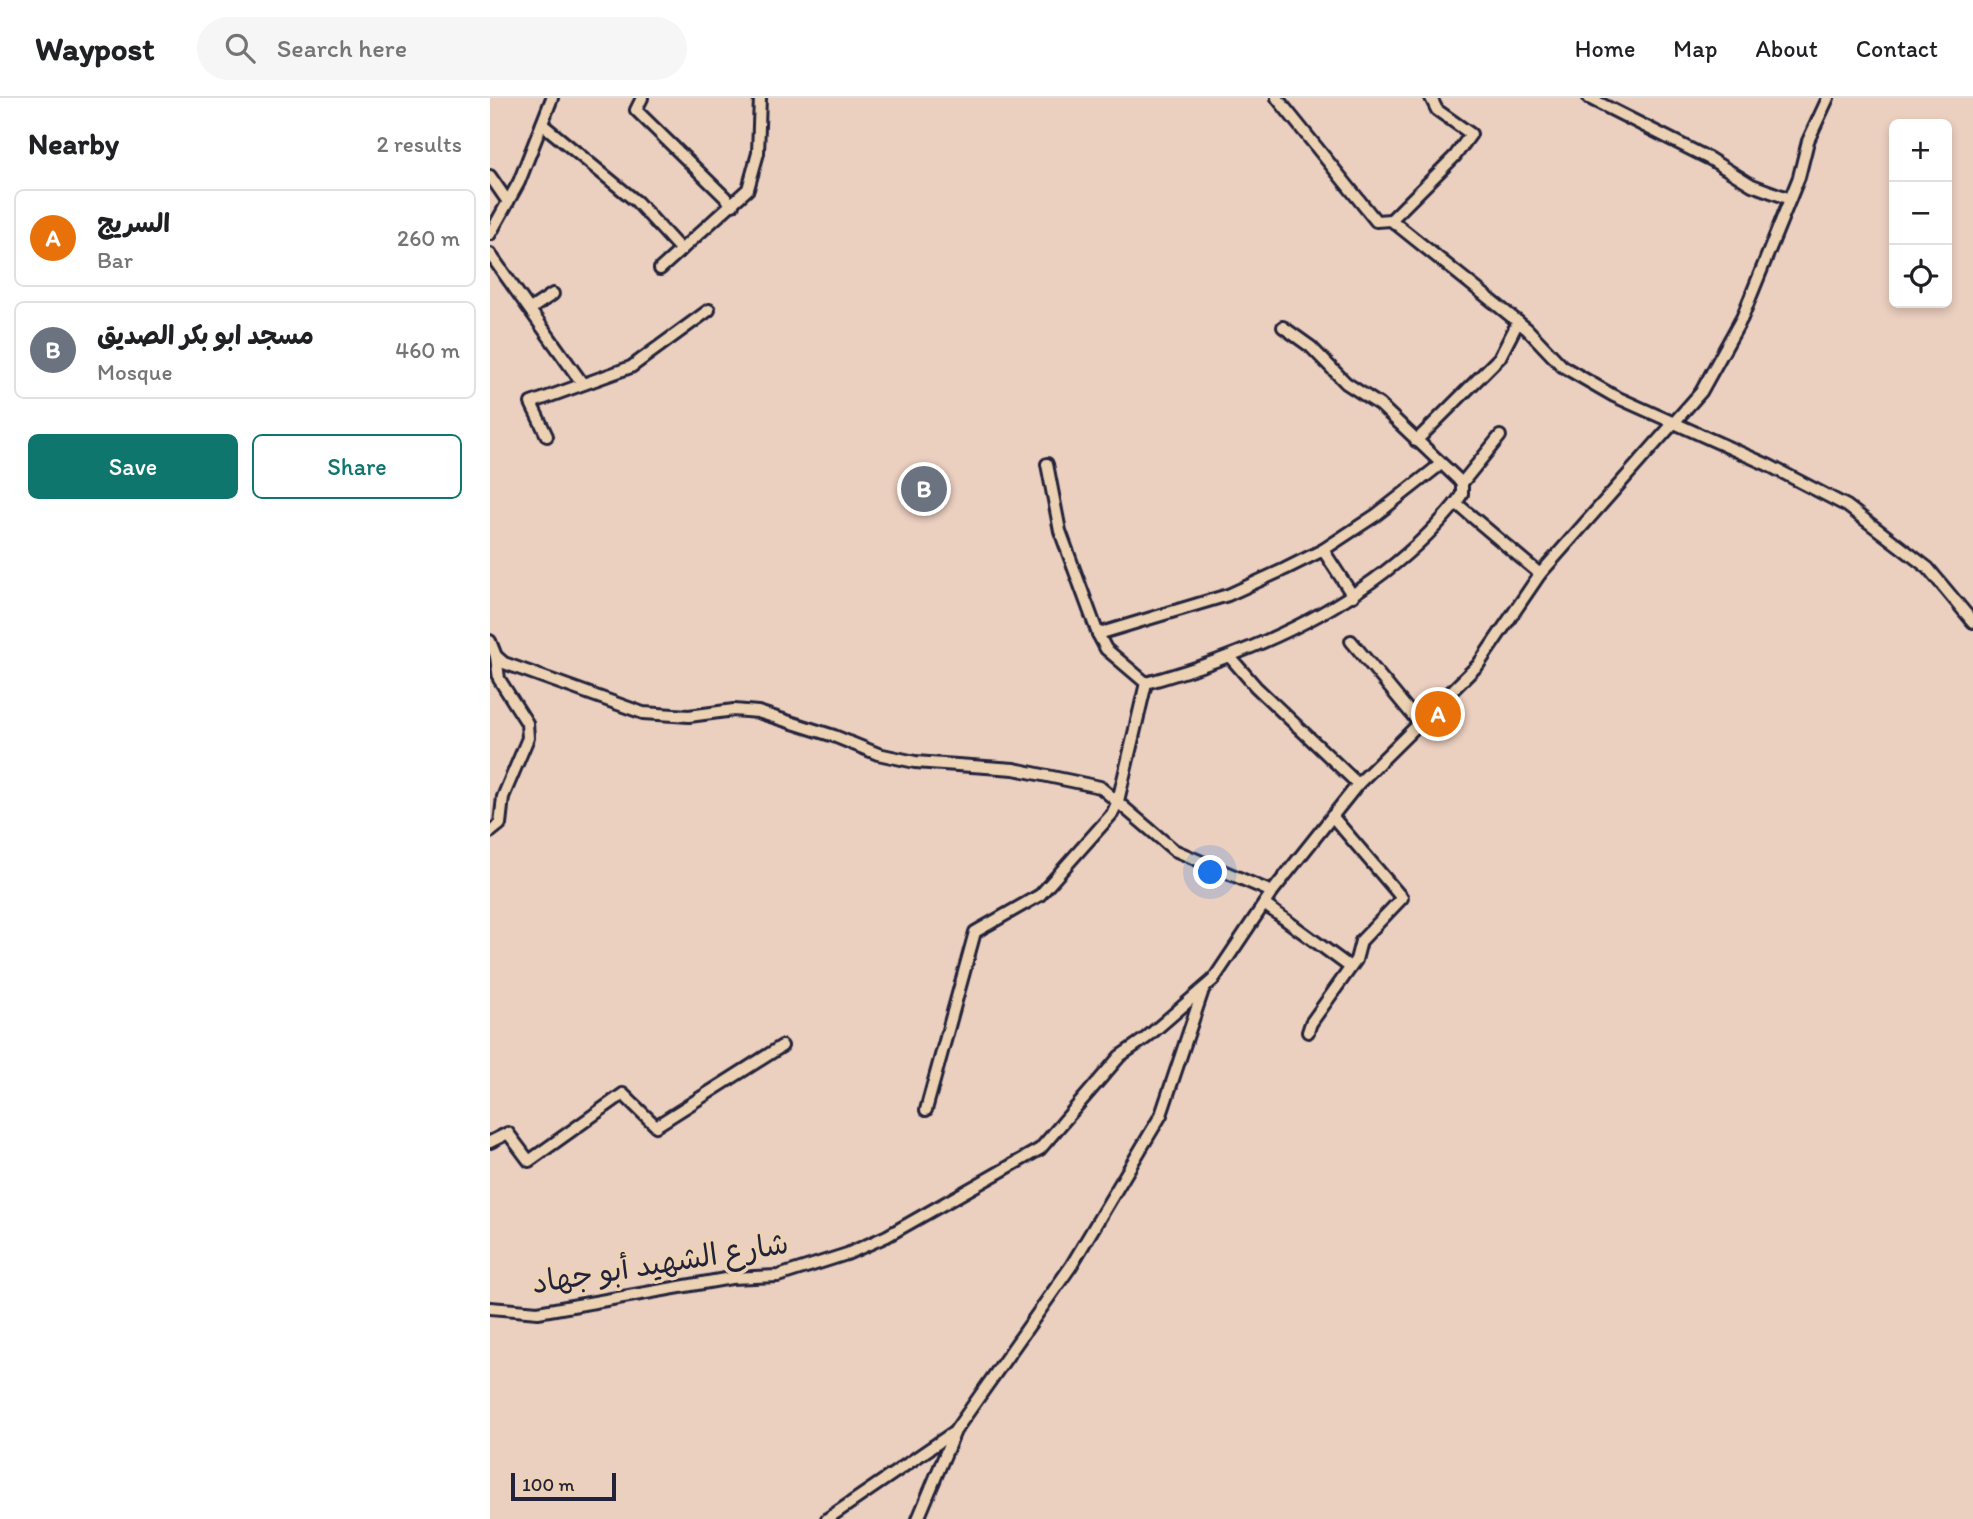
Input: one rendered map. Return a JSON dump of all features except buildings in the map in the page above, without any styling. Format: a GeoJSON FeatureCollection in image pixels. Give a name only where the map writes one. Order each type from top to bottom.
{"type":"FeatureCollection","features":[{"type":"Feature","properties":{"kind":"street"},"geometry":{"type":"LineString","coordinates":[[490,234],[508,202],[552,98]]}},
{"type":"Feature","properties":{"kind":"street"},"geometry":{"type":"LineString","coordinates":[[642,98],[636,110],[733,205]]}},
{"type":"Feature","properties":{"kind":"street"},"geometry":{"type":"LineString","coordinates":[[660,269],[733,205],[752,181],[758,153],[760,98]]}},
{"type":"Feature","properties":{"kind":"street"},"geometry":{"type":"LineString","coordinates":[[1277,98],[1376,221],[1391,220],[1455,156],[1471,134],[1437,110],[1431,98]]}},
{"type":"Feature","properties":{"kind":"street"},"geometry":{"type":"LineString","coordinates":[[1589,98],[1710,159],[1752,185],[1790,199]]}},
{"type":"Feature","properties":{"kind":"street","name":"شارع الشهيد أبو جهاد"},"geometry":{"type":"LineString","coordinates":[[490,1308],[538,1312],[731,1278],[778,1276],[857,1249],[970,1191],[1040,1149],[1120,1056],[1146,1038],[1213,980],[1272,892],[1358,784],[1478,665],[1540,574],[1701,392],[1742,318],[1790,199],[1808,141],[1828,98]]}},
{"type":"Feature","properties":{"kind":"street"},"geometry":{"type":"LineString","coordinates":[[542,124],[637,202],[681,250]]}},
{"type":"Feature","properties":{"kind":"street"},"geometry":{"type":"LineString","coordinates":[[490,176],[508,202]]}},
{"type":"Feature","properties":{"kind":"street"},"geometry":{"type":"LineString","coordinates":[[1391,220],[1518,322],[1562,366],[1614,396],[1768,465],[1847,506],[1928,568],[1973,622]]}},
{"type":"Feature","properties":{"kind":"street"},"geometry":{"type":"LineString","coordinates":[[490,254],[532,308],[582,383]]}},
{"type":"Feature","properties":{"kind":"street"},"geometry":{"type":"LineString","coordinates":[[532,308],[553,294]]}},
{"type":"Feature","properties":{"kind":"street"},"geometry":{"type":"LineString","coordinates":[[547,436],[531,403],[631,367],[709,310]]}},
{"type":"Feature","properties":{"kind":"street"},"geometry":{"type":"LineString","coordinates":[[1416,442],[1500,357],[1518,322]]}},
{"type":"Feature","properties":{"kind":"street"},"geometry":{"type":"LineString","coordinates":[[1283,327],[1311,347],[1346,383],[1380,405],[1462,483]]}},
{"type":"Feature","properties":{"kind":"street"},"geometry":{"type":"LineString","coordinates":[[1146,683],[1230,657],[1353,596],[1389,570],[1456,503],[1462,494],[1462,483],[1500,436]]}},
{"type":"Feature","properties":{"kind":"street"},"geometry":{"type":"LineString","coordinates":[[1047,464],[1060,531],[1098,634],[1106,649],[1146,683]]}},
{"type":"Feature","properties":{"kind":"street"},"geometry":{"type":"LineString","coordinates":[[1098,634],[1228,595],[1323,550],[1376,515],[1441,464]]}},
{"type":"Feature","properties":{"kind":"street"},"geometry":{"type":"LineString","coordinates":[[1456,503],[1540,574]]}},
{"type":"Feature","properties":{"kind":"street"},"geometry":{"type":"LineString","coordinates":[[1323,550],[1353,596]]}},
{"type":"Feature","properties":{"kind":"street"},"geometry":{"type":"LineString","coordinates":[[490,641],[496,656],[499,679],[527,723],[528,738],[503,797],[500,824],[490,832]]}},
{"type":"Feature","properties":{"kind":"street"},"geometry":{"type":"LineString","coordinates":[[1351,641],[1414,717],[1422,723]]}},
{"type":"Feature","properties":{"kind":"street"},"geometry":{"type":"LineString","coordinates":[[496,656],[504,663],[643,713],[689,716],[734,710],[758,712],[834,736],[878,754],[915,762],[1021,770],[1100,787],[1174,850],[1272,892]]}},
{"type":"Feature","properties":{"kind":"street"},"geometry":{"type":"LineString","coordinates":[[1230,657],[1256,687],[1358,784]]}},
{"type":"Feature","properties":{"kind":"street"},"geometry":{"type":"LineString","coordinates":[[926,1110],[975,932],[1040,895],[1112,814],[1118,802],[1146,683]]}},
{"type":"Feature","properties":{"kind":"street"},"geometry":{"type":"LineString","coordinates":[[1308,1032],[1311,1023],[1350,967],[1361,941],[1402,898],[1332,816]]}},
{"type":"Feature","properties":{"kind":"street"},"geometry":{"type":"LineString","coordinates":[[1264,904],[1350,967]]}},
{"type":"Feature","properties":{"kind":"street"},"geometry":{"type":"LineString","coordinates":[[918,1519],[955,1431],[1071,1266],[1161,1115],[1203,987]]}},
{"type":"Feature","properties":{"kind":"street"},"geometry":{"type":"LineString","coordinates":[[490,1142],[508,1133],[529,1161],[623,1094],[656,1126],[782,1046]]}},
{"type":"Feature","properties":{"kind":"street"},"geometry":{"type":"LineString","coordinates":[[827,1519],[955,1431]]}},
{"type":"Feature","properties":{"kind":"place","name":"مسجد ابو بكر الصديق"},"geometry":{"type":"Point","coordinates":[924,489]}},
{"type":"Feature","properties":{"kind":"place","name":"السريج"},"geometry":{"type":"Point","coordinates":[1438,714]}}]}
